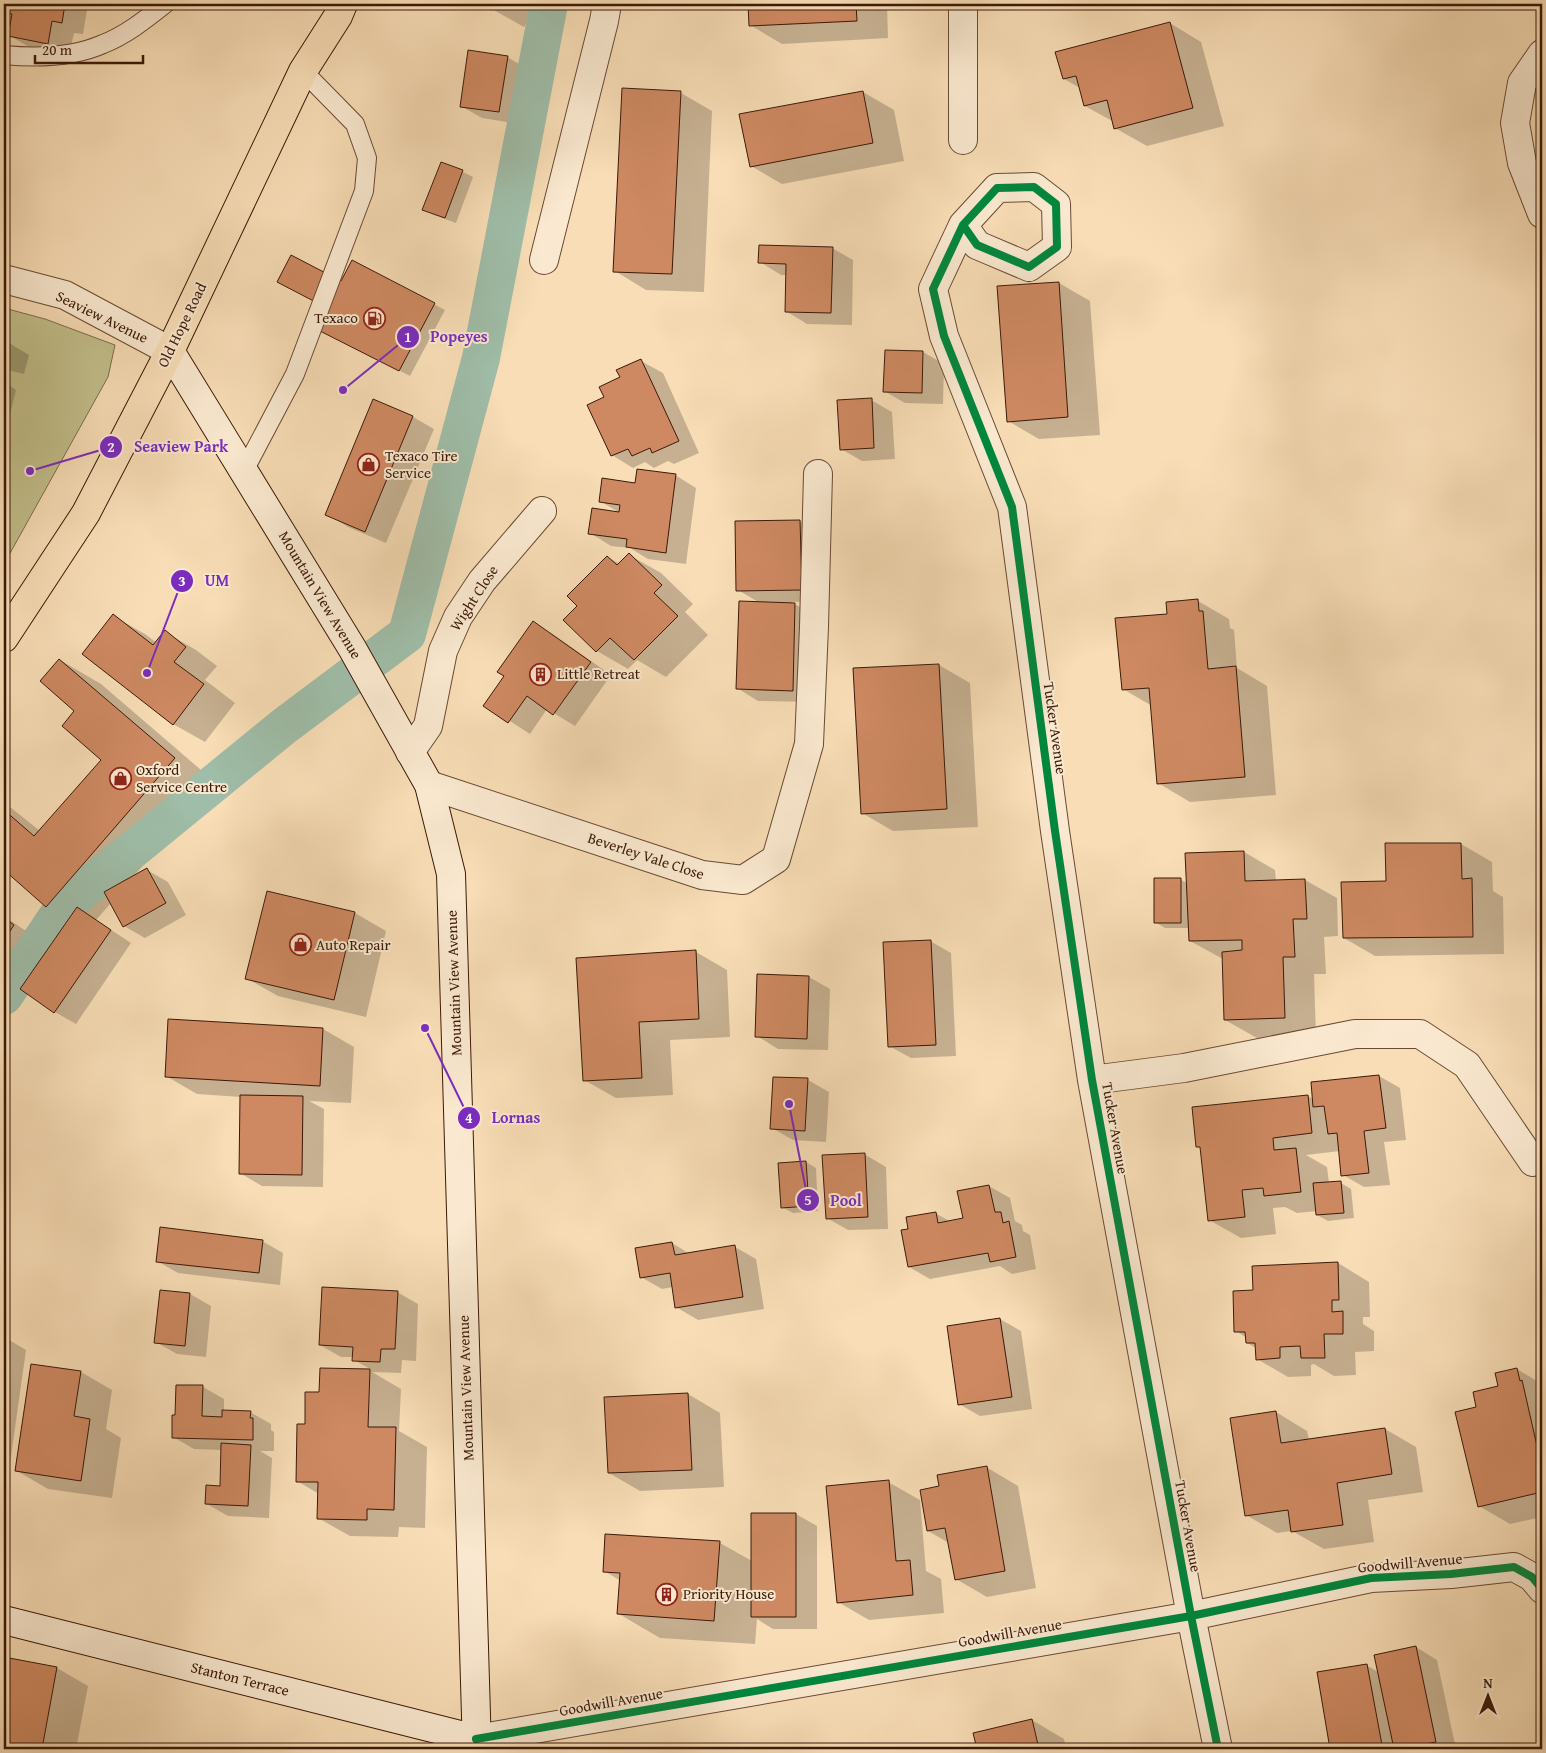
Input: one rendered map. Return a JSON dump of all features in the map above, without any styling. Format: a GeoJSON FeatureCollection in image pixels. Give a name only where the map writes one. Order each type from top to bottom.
{"type":"FeatureCollection","features":[{"type":"Feature","properties":{"kind":"main road","name":"Old Hope Road"},"geometry":{"type":"LineString","coordinates":[[4,638],[86,513],[170,351],[303,71],[338,16],[343,4]]}},
{"type":"Feature","properties":{"kind":"street"},"geometry":{"type":"LineString","coordinates":[[544,260],[607,4]]}},
{"type":"Feature","properties":{"kind":"street"},"geometry":{"type":"LineString","coordinates":[[963,4],[963,140]]}},
{"type":"Feature","properties":{"kind":"street"},"geometry":{"type":"LineString","coordinates":[[1542,54],[1522,83],[1516,122],[1522,163],[1542,214]]}},
{"type":"Feature","properties":{"kind":"street","name":"Tucker Avenue"},"geometry":{"type":"LineString","coordinates":[[963,225],[933,289],[944,336],[1012,507],[1055,831],[1092,1080],[1191,1616],[1218,1749]]}},
{"type":"Feature","properties":{"kind":"street","name":"Seaview Avenue"},"geometry":{"type":"LineString","coordinates":[[4,279],[65,295],[170,351]]}},
{"type":"Feature","properties":{"kind":"street","name":"Mountain View Avenue"},"geometry":{"type":"LineString","coordinates":[[170,351],[352,648],[428,785],[451,874],[477,1744]]}},
{"type":"Feature","properties":{"kind":"street","name":"Beverley Vale Close"},"geometry":{"type":"LineString","coordinates":[[428,785],[702,875],[743,880],[776,859],[809,744],[818,474]]}},
{"type":"Feature","properties":{"kind":"street","name":"Wight Close"},"geometry":{"type":"LineString","coordinates":[[410,752],[428,726],[443,651],[458,617],[482,581],[542,511]]}},
{"type":"Feature","properties":{"kind":"street"},"geometry":{"type":"LineString","coordinates":[[1092,1080],[1184,1068],[1355,1034],[1420,1034],[1467,1065],[1533,1162]]}},
{"type":"Feature","properties":{"kind":"street","name":"Goodwill Avenue"},"geometry":{"type":"LineString","coordinates":[[477,1744],[1191,1616],[1371,1578],[1451,1574],[1514,1567],[1532,1577],[1542,1589]]}},
{"type":"Feature","properties":{"kind":"street","name":"Stanton Terrace"},"geometry":{"type":"LineString","coordinates":[[4,1620],[477,1744]]}},
{"type":"Feature","properties":{"kind":"lane"},"geometry":{"type":"LineString","coordinates":[[4,55],[59,56],[103,45],[140,24],[165,4]]}},
{"type":"Feature","properties":{"kind":"lane"},"geometry":{"type":"LineString","coordinates":[[244,471],[295,374],[364,191],[367,158],[355,124],[303,71]]}},
{"type":"Feature","properties":{"kind":"shaded area"},"geometry":{"type":"Polygon","coordinates":[[[4,308],[45,319],[115,345],[108,377],[4,564],[4,308]]]}},
{"type":"Feature","properties":{"kind":"building"},"geometry":{"type":"Polygon","coordinates":[[[4,4],[65,4],[62,23],[52,21],[48,44],[8,36],[12,14],[4,13],[4,4]]]}},
{"type":"Feature","properties":{"kind":"building"},"geometry":{"type":"Polygon","coordinates":[[[481,4],[496,4],[492,10],[481,4]]]}},
{"type":"Feature","properties":{"kind":"building"},"geometry":{"type":"Polygon","coordinates":[[[748,4],[856,4],[857,21],[749,26],[748,4]]]}},
{"type":"Feature","properties":{"kind":"building"},"geometry":{"type":"Polygon","coordinates":[[[1170,22],[1193,108],[1114,129],[1107,100],[1084,106],[1076,76],[1063,79],[1055,52],[1170,22]]]}},
{"type":"Feature","properties":{"kind":"building"},"geometry":{"type":"Polygon","coordinates":[[[468,50],[508,56],[499,112],[460,107],[468,50]]]}},
{"type":"Feature","properties":{"kind":"building"},"geometry":{"type":"Polygon","coordinates":[[[622,88],[681,91],[672,274],[613,272],[622,88]]]}},
{"type":"Feature","properties":{"kind":"building"},"geometry":{"type":"Polygon","coordinates":[[[863,91],[873,143],[750,167],[739,114],[863,91]]]}},
{"type":"Feature","properties":{"kind":"building"},"geometry":{"type":"Polygon","coordinates":[[[441,162],[463,170],[445,218],[422,210],[441,162]]]}},
{"type":"Feature","properties":{"kind":"building"},"geometry":{"type":"Polygon","coordinates":[[[759,245],[833,247],[831,313],[785,312],[786,264],[758,263],[759,245]]]}},
{"type":"Feature","properties":{"kind":"building","name":"Texaco"},"geometry":{"type":"Polygon","coordinates":[[[291,255],[341,281],[352,260],[435,303],[399,371],[316,329],[327,308],[277,282],[291,255]]]}},
{"type":"Feature","properties":{"kind":"building"},"geometry":{"type":"Polygon","coordinates":[[[1059,282],[1068,417],[1007,422],[997,286],[1059,282]]]}},
{"type":"Feature","properties":{"kind":"building"},"geometry":{"type":"Polygon","coordinates":[[[885,350],[923,351],[922,393],[883,392],[885,350]]]}},
{"type":"Feature","properties":{"kind":"building"},"geometry":{"type":"Polygon","coordinates":[[[641,359],[679,441],[652,453],[650,448],[632,456],[628,449],[611,456],[587,405],[604,397],[599,387],[620,377],[616,370],[641,359]]]}},
{"type":"Feature","properties":{"kind":"building"},"geometry":{"type":"Polygon","coordinates":[[[872,398],[874,448],[840,450],[837,400],[872,398]]]}},
{"type":"Feature","properties":{"kind":"building","name":"Texaco Tire Service"},"geometry":{"type":"Polygon","coordinates":[[[373,399],[413,416],[365,532],[325,515],[373,399]]]}},
{"type":"Feature","properties":{"kind":"building"},"geometry":{"type":"Polygon","coordinates":[[[637,469],[676,474],[666,553],[626,547],[627,539],[588,534],[592,508],[619,512],[620,505],[599,502],[602,478],[635,483],[637,469]]]}},
{"type":"Feature","properties":{"kind":"building"},"geometry":{"type":"Polygon","coordinates":[[[800,520],[802,590],[736,591],[735,521],[800,520]]]}},
{"type":"Feature","properties":{"kind":"building"},"geometry":{"type":"Polygon","coordinates":[[[629,553],[662,585],[654,593],[678,616],[634,660],[610,638],[596,652],[563,620],[577,606],[567,596],[607,556],[617,565],[629,553]]]}},
{"type":"Feature","properties":{"kind":"building"},"geometry":{"type":"Polygon","coordinates":[[[1198,599],[1199,611],[1203,611],[1208,669],[1236,666],[1245,777],[1157,784],[1149,688],[1122,690],[1115,618],[1167,614],[1166,602],[1198,599]]]}},
{"type":"Feature","properties":{"kind":"building"},"geometry":{"type":"Polygon","coordinates":[[[739,601],[795,603],[793,691],[736,689],[739,601]]]}},
{"type":"Feature","properties":{"kind":"building"},"geometry":{"type":"Polygon","coordinates":[[[113,614],[153,645],[165,630],[186,647],[174,662],[204,684],[173,725],[82,654],[113,614]]]}},
{"type":"Feature","properties":{"kind":"building","name":"Little Retreat"},"geometry":{"type":"Polygon","coordinates":[[[533,621],[591,662],[553,715],[527,696],[508,723],[483,706],[504,676],[497,672],[533,621]]]}},
{"type":"Feature","properties":{"kind":"building","name":"Oxford Service Centre"},"geometry":{"type":"Polygon","coordinates":[[[59,659],[175,758],[46,907],[4,870],[4,810],[34,836],[101,760],[62,726],[74,711],[40,681],[59,659]]]}},
{"type":"Feature","properties":{"kind":"building"},"geometry":{"type":"Polygon","coordinates":[[[939,664],[947,809],[861,814],[853,668],[939,664]]]}},
{"type":"Feature","properties":{"kind":"building"},"geometry":{"type":"Polygon","coordinates":[[[1385,843],[1461,843],[1462,879],[1472,878],[1473,937],[1343,938],[1341,882],[1386,881],[1385,843]]]}},
{"type":"Feature","properties":{"kind":"building"},"geometry":{"type":"Polygon","coordinates":[[[1244,851],[1245,881],[1305,879],[1307,919],[1293,919],[1295,957],[1283,957],[1285,1018],[1224,1020],[1222,952],[1242,950],[1242,940],[1189,941],[1185,853],[1244,851]]]}},
{"type":"Feature","properties":{"kind":"building"},"geometry":{"type":"Polygon","coordinates":[[[147,868],[166,903],[123,927],[104,892],[147,868]]]}},
{"type":"Feature","properties":{"kind":"building"},"geometry":{"type":"Polygon","coordinates":[[[1154,878],[1181,878],[1181,923],[1154,923],[1154,878]]]}},
{"type":"Feature","properties":{"kind":"building","name":"Auto Repair"},"geometry":{"type":"Polygon","coordinates":[[[267,891],[355,912],[334,1000],[245,979],[267,891]]]}},
{"type":"Feature","properties":{"kind":"building"},"geometry":{"type":"Polygon","coordinates":[[[77,907],[111,930],[54,1013],[20,989],[77,907]]]}},
{"type":"Feature","properties":{"kind":"building"},"geometry":{"type":"Polygon","coordinates":[[[4,918],[14,925],[4,940],[4,918]]]}},
{"type":"Feature","properties":{"kind":"building"},"geometry":{"type":"Polygon","coordinates":[[[931,940],[936,1045],[888,1047],[883,942],[931,940]]]}},
{"type":"Feature","properties":{"kind":"building"},"geometry":{"type":"Polygon","coordinates":[[[696,950],[699,1019],[639,1022],[642,1078],[583,1081],[576,958],[696,950]]]}},
{"type":"Feature","properties":{"kind":"building"},"geometry":{"type":"Polygon","coordinates":[[[757,974],[809,976],[807,1039],[755,1037],[757,974]]]}},
{"type":"Feature","properties":{"kind":"building"},"geometry":{"type":"Polygon","coordinates":[[[168,1019],[323,1028],[320,1086],[165,1077],[168,1019]]]}},
{"type":"Feature","properties":{"kind":"building"},"geometry":{"type":"Polygon","coordinates":[[[1379,1075],[1386,1128],[1364,1131],[1369,1173],[1341,1176],[1337,1133],[1328,1134],[1324,1106],[1313,1107],[1311,1082],[1379,1075]]]}},
{"type":"Feature","properties":{"kind":"building"},"geometry":{"type":"Polygon","coordinates":[[[773,1077],[808,1078],[805,1131],[770,1129],[773,1077]]]}},
{"type":"Feature","properties":{"kind":"building"},"geometry":{"type":"Polygon","coordinates":[[[240,1095],[303,1096],[302,1175],[239,1174],[240,1095]]]}},
{"type":"Feature","properties":{"kind":"building"},"geometry":{"type":"Polygon","coordinates":[[[1308,1095],[1312,1133],[1273,1138],[1274,1150],[1296,1148],[1301,1192],[1264,1196],[1263,1188],[1242,1190],[1245,1217],[1208,1221],[1200,1147],[1196,1147],[1192,1107],[1308,1095]]]}},
{"type":"Feature","properties":{"kind":"building"},"geometry":{"type":"Polygon","coordinates":[[[865,1153],[868,1217],[826,1219],[822,1155],[865,1153]]]}},
{"type":"Feature","properties":{"kind":"building"},"geometry":{"type":"Polygon","coordinates":[[[806,1161],[809,1206],[781,1208],[778,1163],[806,1161]]]}},
{"type":"Feature","properties":{"kind":"building"},"geometry":{"type":"Polygon","coordinates":[[[1341,1181],[1344,1213],[1316,1215],[1313,1183],[1341,1181]]]}},
{"type":"Feature","properties":{"kind":"building"},"geometry":{"type":"Polygon","coordinates":[[[989,1185],[995,1212],[1001,1212],[1003,1223],[1009,1221],[1016,1257],[990,1262],[988,1253],[908,1267],[901,1230],[908,1229],[906,1217],[936,1212],[938,1223],[963,1218],[957,1191],[989,1185]]]}},
{"type":"Feature","properties":{"kind":"building"},"geometry":{"type":"Polygon","coordinates":[[[160,1227],[263,1240],[259,1273],[156,1262],[160,1227]]]}},
{"type":"Feature","properties":{"kind":"building"},"geometry":{"type":"Polygon","coordinates":[[[672,1242],[675,1255],[735,1245],[743,1297],[675,1308],[670,1273],[640,1278],[635,1248],[672,1242]]]}},
{"type":"Feature","properties":{"kind":"building"},"geometry":{"type":"Polygon","coordinates":[[[1338,1262],[1339,1300],[1332,1300],[1332,1312],[1343,1311],[1343,1334],[1324,1334],[1325,1358],[1301,1358],[1300,1346],[1280,1347],[1280,1358],[1256,1360],[1255,1343],[1246,1343],[1245,1332],[1234,1332],[1233,1291],[1253,1290],[1252,1266],[1338,1262]]]}},
{"type":"Feature","properties":{"kind":"building"},"geometry":{"type":"Polygon","coordinates":[[[322,1287],[398,1291],[395,1349],[381,1349],[380,1362],[352,1361],[353,1347],[319,1345],[322,1287]]]}},
{"type":"Feature","properties":{"kind":"building"},"geometry":{"type":"Polygon","coordinates":[[[160,1290],[190,1293],[185,1346],[154,1343],[160,1290]]]}},
{"type":"Feature","properties":{"kind":"building"},"geometry":{"type":"Polygon","coordinates":[[[1000,1318],[1012,1397],[958,1405],[947,1326],[1000,1318]]]}},
{"type":"Feature","properties":{"kind":"building"},"geometry":{"type":"Polygon","coordinates":[[[31,1364],[81,1371],[74,1416],[90,1419],[81,1481],[15,1471],[31,1364]]]}},
{"type":"Feature","properties":{"kind":"building"},"geometry":{"type":"Polygon","coordinates":[[[320,1368],[370,1369],[368,1427],[396,1427],[394,1510],[367,1509],[367,1520],[317,1519],[318,1482],[296,1482],[297,1424],[305,1424],[305,1392],[319,1392],[320,1368]]]}},
{"type":"Feature","properties":{"kind":"building"},"geometry":{"type":"Polygon","coordinates":[[[1517,1368],[1520,1381],[1522,1380],[1542,1468],[1542,1492],[1478,1507],[1455,1412],[1476,1407],[1473,1392],[1498,1386],[1495,1373],[1517,1368]]]}},
{"type":"Feature","properties":{"kind":"building"},"geometry":{"type":"Polygon","coordinates":[[[176,1385],[203,1385],[202,1416],[222,1417],[222,1410],[251,1411],[250,1418],[253,1418],[253,1440],[172,1438],[172,1415],[175,1415],[176,1385]]]}},
{"type":"Feature","properties":{"kind":"building"},"geometry":{"type":"Polygon","coordinates":[[[688,1393],[692,1470],[608,1473],[604,1397],[688,1393]]]}},
{"type":"Feature","properties":{"kind":"building"},"geometry":{"type":"Polygon","coordinates":[[[1276,1411],[1281,1443],[1385,1428],[1392,1474],[1337,1483],[1343,1525],[1291,1532],[1288,1510],[1245,1516],[1230,1418],[1276,1411]]]}},
{"type":"Feature","properties":{"kind":"building"},"geometry":{"type":"Polygon","coordinates":[[[221,1443],[251,1445],[248,1506],[205,1504],[206,1485],[220,1486],[221,1443]]]}},
{"type":"Feature","properties":{"kind":"building"},"geometry":{"type":"Polygon","coordinates":[[[987,1466],[1005,1571],[955,1580],[945,1528],[927,1531],[920,1490],[939,1486],[937,1475],[987,1466]]]}},
{"type":"Feature","properties":{"kind":"building"},"geometry":{"type":"Polygon","coordinates":[[[889,1480],[896,1561],[910,1560],[913,1595],[837,1603],[826,1486],[889,1480]]]}},
{"type":"Feature","properties":{"kind":"building"},"geometry":{"type":"Polygon","coordinates":[[[751,1513],[796,1513],[796,1617],[751,1617],[751,1513]]]}},
{"type":"Feature","properties":{"kind":"building","name":"Priority House"},"geometry":{"type":"Polygon","coordinates":[[[605,1534],[720,1541],[714,1621],[617,1614],[620,1573],[603,1572],[605,1534]]]}},
{"type":"Feature","properties":{"kind":"building"},"geometry":{"type":"Polygon","coordinates":[[[1416,1646],[1436,1742],[1394,1749],[1374,1655],[1416,1646]]]}},
{"type":"Feature","properties":{"kind":"building"},"geometry":{"type":"Polygon","coordinates":[[[4,1657],[57,1667],[42,1749],[4,1749],[4,1657]]]}},
{"type":"Feature","properties":{"kind":"building"},"geometry":{"type":"Polygon","coordinates":[[[1367,1664],[1382,1745],[1357,1749],[1330,1749],[1317,1672],[1367,1664]]]}},
{"type":"Feature","properties":{"kind":"building"},"geometry":{"type":"Polygon","coordinates":[[[1032,1719],[1039,1749],[977,1749],[973,1733],[1032,1719]]]}},
{"type":"Feature","properties":{"kind":"building"},"geometry":{"type":"Polygon","coordinates":[[[357,1746],[357,1749],[288,1749],[288,1748],[357,1746]]]}},
{"type":"Feature","properties":{"kind":"waterway"},"geometry":{"type":"LineString","coordinates":[[4,996],[65,905],[283,727],[407,634],[481,358],[549,4]]}},
{"type":"Feature","properties":{"kind":"cycle path"},"geometry":{"type":"LineString","coordinates":[[963,225],[977,245],[1029,267],[1057,247],[1056,204],[1034,187],[997,188],[963,225],[933,289],[944,336],[1012,507],[1055,831],[1092,1080],[1191,1616],[1218,1749]]}},
{"type":"Feature","properties":{"kind":"cycle path"},"geometry":{"type":"LineString","coordinates":[[476,1739],[1191,1616],[1371,1578],[1451,1574],[1514,1567],[1532,1577],[1542,1589]]}},
{"type":"Feature","properties":{"kind":"place","name":"Texaco"},"geometry":{"type":"Point","coordinates":[374,318]}},
{"type":"Feature","properties":{"kind":"place","name":"Popeyes"},"geometry":{"type":"Point","coordinates":[343,390]}},
{"type":"Feature","properties":{"kind":"place","name":"Texaco Tire Service"},"geometry":{"type":"Point","coordinates":[369,465]}},
{"type":"Feature","properties":{"kind":"place","name":"Seaview Park"},"geometry":{"type":"Point","coordinates":[30,471]}},
{"type":"Feature","properties":{"kind":"place","name":"UM"},"geometry":{"type":"Point","coordinates":[147,673]}},
{"type":"Feature","properties":{"kind":"place","name":"Little Retreat"},"geometry":{"type":"Point","coordinates":[541,674]}},
{"type":"Feature","properties":{"kind":"place","name":"Oxford Service Centre"},"geometry":{"type":"Point","coordinates":[120,779]}},
{"type":"Feature","properties":{"kind":"place","name":"Auto Repair"},"geometry":{"type":"Point","coordinates":[300,945]}},
{"type":"Feature","properties":{"kind":"place","name":"Lornas"},"geometry":{"type":"Point","coordinates":[425,1028]}},
{"type":"Feature","properties":{"kind":"place","name":"Pool"},"geometry":{"type":"Point","coordinates":[789,1104]}},
{"type":"Feature","properties":{"kind":"place","name":"Priority House"},"geometry":{"type":"Point","coordinates":[667,1594]}}]}
